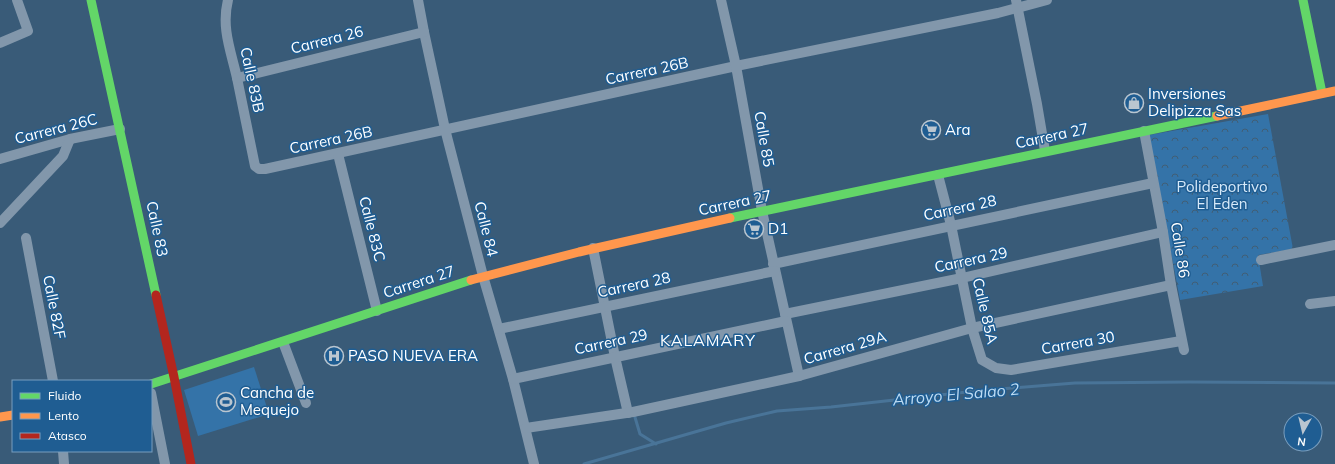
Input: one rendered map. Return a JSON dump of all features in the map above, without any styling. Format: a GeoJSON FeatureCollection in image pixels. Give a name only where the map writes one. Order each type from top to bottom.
{"type":"FeatureCollection","features":[{"type":"Feature","properties":{"kind":"street"},"geometry":{"type":"LineString","coordinates":[[0,43],[28,31],[17,0]]}},
{"type":"Feature","properties":{"kind":"street","name":"Calle 83"},"geometry":{"type":"LineString","coordinates":[[92,0],[174,377],[191,464]]}},
{"type":"Feature","properties":{"kind":"street","name":"Calle 83B"},"geometry":{"type":"LineString","coordinates":[[228,0],[225,22],[226,34],[237,78],[255,166]]}},
{"type":"Feature","properties":{"kind":"street","name":"Calle 84"},"geometry":{"type":"LineString","coordinates":[[418,0],[445,129],[483,276],[513,379],[534,464]]}},
{"type":"Feature","properties":{"kind":"street","name":"Calle 85"},"geometry":{"type":"LineString","coordinates":[[721,0],[736,66],[762,211],[799,376]]}},
{"type":"Feature","properties":{"kind":"street","name":"Carrera 26B"},"geometry":{"type":"LineString","coordinates":[[255,166],[259,169],[265,169],[338,154],[445,129],[668,82],[736,66],[998,13],[1017,4],[1048,0]]}},
{"type":"Feature","properties":{"kind":"street"},"geometry":{"type":"LineString","coordinates":[[1303,0],[1322,93]]}},
{"type":"Feature","properties":{"kind":"street"},"geometry":{"type":"LineString","coordinates":[[1017,4],[1045,151]]}},
{"type":"Feature","properties":{"kind":"street","name":"Carrera 26"},"geometry":{"type":"LineString","coordinates":[[237,78],[424,32]]}},
{"type":"Feature","properties":{"kind":"street","name":"Carrera 27"},"geometry":{"type":"LineString","coordinates":[[152,384],[483,276],[593,248],[1045,151],[1335,91]]}},
{"type":"Feature","properties":{"kind":"street","name":"Carrera 26C"},"geometry":{"type":"LineString","coordinates":[[0,159],[70,139],[120,129]]}},
{"type":"Feature","properties":{"kind":"street","name":"Calle 86"},"geometry":{"type":"LineString","coordinates":[[1144,131],[1182,346]]}},
{"type":"Feature","properties":{"kind":"street"},"geometry":{"type":"LineString","coordinates":[[0,223],[63,156],[70,139]]}},
{"type":"Feature","properties":{"kind":"street","name":"Calle 83C"},"geometry":{"type":"LineString","coordinates":[[338,154],[377,311]]}},
{"type":"Feature","properties":{"kind":"street","name":"Calle 85A"},"geometry":{"type":"LineString","coordinates":[[938,175],[951,226],[972,328],[982,360]]}},
{"type":"Feature","properties":{"kind":"street","name":"Carrera 28"},"geometry":{"type":"LineString","coordinates":[[499,329],[774,268],[951,226],[1153,183]]}},
{"type":"Feature","properties":{"kind":"street","name":"Carrera 29"},"geometry":{"type":"LineString","coordinates":[[513,379],[1163,232]]}},
{"type":"Feature","properties":{"kind":"street","name":"Calle 82F"},"geometry":{"type":"LineString","coordinates":[[26,238],[53,380]]}},
{"type":"Feature","properties":{"kind":"street"},"geometry":{"type":"LineString","coordinates":[[1261,260],[1335,245]]}},
{"type":"Feature","properties":{"kind":"street"},"geometry":{"type":"LineString","coordinates":[[593,248],[615,357],[628,412]]}},
{"type":"Feature","properties":{"kind":"street","name":"Carrera 29A"},"geometry":{"type":"LineString","coordinates":[[526,428],[628,412],[799,376],[972,328],[1171,285]]}},
{"type":"Feature","properties":{"kind":"street"},"geometry":{"type":"LineString","coordinates":[[1310,304],[1335,301]]}},
{"type":"Feature","properties":{"kind":"street"},"geometry":{"type":"LineString","coordinates":[[283,342],[306,403]]}},
{"type":"Feature","properties":{"kind":"street","name":"Carrera 30"},"geometry":{"type":"LineString","coordinates":[[982,360],[996,368],[1011,370],[1182,346]]}},
{"type":"Feature","properties":{"kind":"street"},"geometry":{"type":"LineString","coordinates":[[152,398],[165,464]]}},
{"type":"Feature","properties":{"kind":"street"},"geometry":{"type":"LineString","coordinates":[[0,417],[12,415]]}},
{"type":"Feature","properties":{"kind":"street"},"geometry":{"type":"LineString","coordinates":[[63,452],[64,464]]}},
{"type":"Feature","properties":{"kind":"green space","name":"Polideportivo El Eden"},"geometry":{"type":"Polygon","coordinates":[[[1268,114],[1293,249],[1258,255],[1263,286],[1180,300],[1149,135],[1268,114]]]}},
{"type":"Feature","properties":{"kind":"green space","name":"Cancha de Mequejo"},"geometry":{"type":"Polygon","coordinates":[[[254,367],[269,414],[198,436],[184,390],[254,367]]]}},
{"type":"Feature","properties":{"kind":"waterway","name":"Arroyo El Salao 2"},"geometry":{"type":"LineString","coordinates":[[584,464],[726,423],[777,411],[831,407],[976,391],[1075,383],[1335,383]]}},
{"type":"Feature","properties":{"kind":"waterway"},"geometry":{"type":"LineString","coordinates":[[634,414],[640,434],[656,444]]}},
{"type":"Feature","properties":{"kind":"traffic: fast"},"geometry":{"type":"LineString","coordinates":[[91,0],[156,295]]}},
{"type":"Feature","properties":{"kind":"traffic: fast"},"geometry":{"type":"LineString","coordinates":[[1303,0],[1322,93]]}},
{"type":"Feature","properties":{"kind":"traffic: fast"},"geometry":{"type":"LineString","coordinates":[[730,218],[1217,116]]}},
{"type":"Feature","properties":{"kind":"traffic: fast"},"geometry":{"type":"LineString","coordinates":[[152,384],[471,280]]}},
{"type":"Feature","properties":{"kind":"traffic: slow"},"geometry":{"type":"LineString","coordinates":[[1217,116],[1335,91]]}},
{"type":"Feature","properties":{"kind":"traffic: slow"},"geometry":{"type":"LineString","coordinates":[[471,280],[579,252],[730,218]]}},
{"type":"Feature","properties":{"kind":"traffic: slow"},"geometry":{"type":"LineString","coordinates":[[0,417],[12,415]]}},
{"type":"Feature","properties":{"kind":"traffic: jam"},"geometry":{"type":"LineString","coordinates":[[156,295],[191,464]]}},
{"type":"Feature","properties":{"kind":"place","name":"Inversiones Delipizza Sas"},"geometry":{"type":"Point","coordinates":[1134,103]}},
{"type":"Feature","properties":{"kind":"place","name":"Ara"},"geometry":{"type":"Point","coordinates":[931,130]}},
{"type":"Feature","properties":{"kind":"place","name":"D1"},"geometry":{"type":"Point","coordinates":[754,229]}},
{"type":"Feature","properties":{"kind":"place","name":"PASO NUEVA ERA"},"geometry":{"type":"Point","coordinates":[334,356]}},
{"type":"Feature","properties":{"kind":"place","name":"Cancha de Mequejo"},"geometry":{"type":"Point","coordinates":[226,402]}},
{"type":"Feature","properties":{"kind":"district","name":"KALAMARY"},"geometry":{"type":"Point","coordinates":[708,340]}}]}
